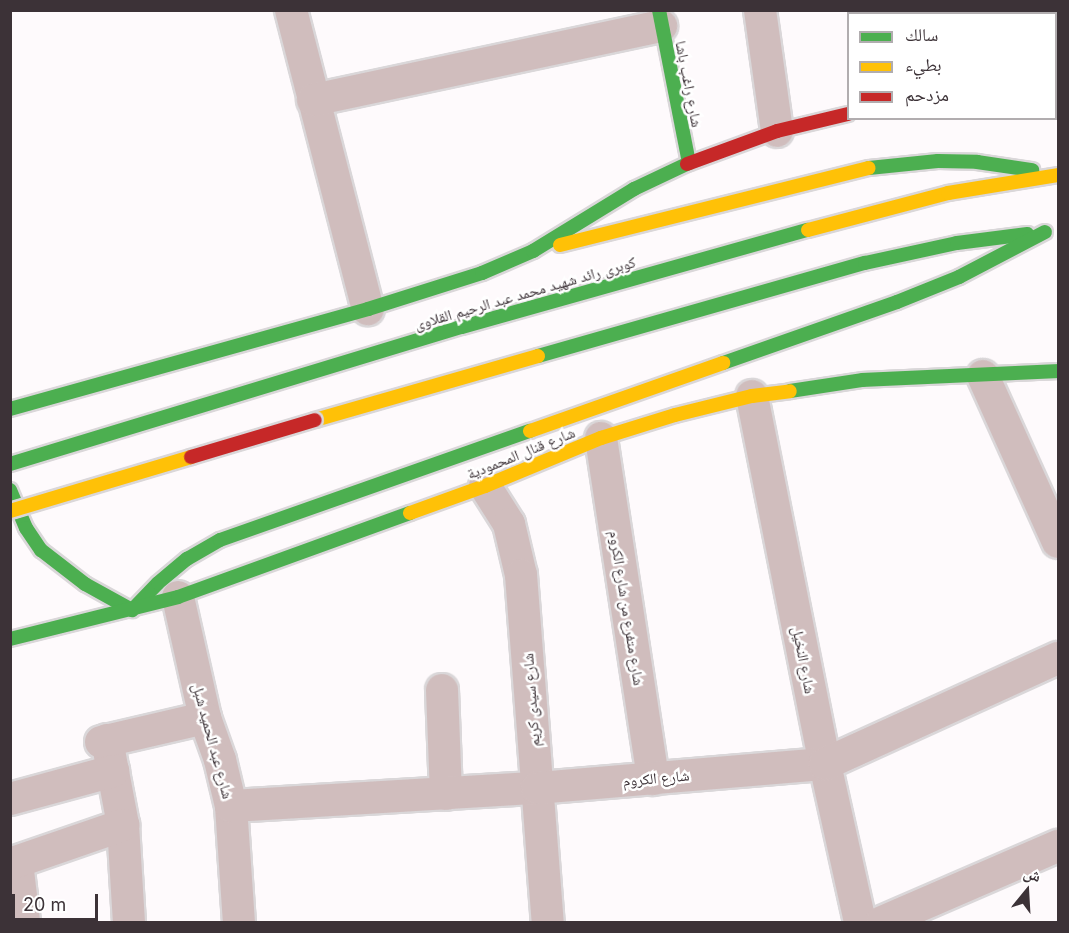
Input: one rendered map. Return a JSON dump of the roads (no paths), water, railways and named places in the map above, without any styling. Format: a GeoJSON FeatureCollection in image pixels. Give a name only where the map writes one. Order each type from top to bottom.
{"type":"FeatureCollection","features":[{"type":"Feature","properties":{"kind":"main road","name":"شارع راغب باشا"},"geometry":{"type":"LineString","coordinates":[[660,18],[688,163]]}},
{"type":"Feature","properties":{"kind":"main road"},"geometry":{"type":"LineString","coordinates":[[13,415],[31,403],[368,309],[482,273],[533,251],[634,189],[688,163],[777,131],[847,114]]}},
{"type":"Feature","properties":{"kind":"main road"},"geometry":{"type":"LineString","coordinates":[[533,251],[850,171],[900,163],[977,162],[1015,166],[1057,175]]}},
{"type":"Feature","properties":{"kind":"main road","name":"كوبرى رائد شهيد محمد عبد الرحيم القلاوى"},"geometry":{"type":"LineString","coordinates":[[10,464],[300,378],[462,327],[844,220],[948,193],[1057,175]]}},
{"type":"Feature","properties":{"kind":"main road"},"geometry":{"type":"LineString","coordinates":[[10,510],[315,420],[865,263],[957,243],[1052,231]]}},
{"type":"Feature","properties":{"kind":"main road"},"geometry":{"type":"LineString","coordinates":[[10,490],[26,528],[41,550],[85,584],[132,610],[158,583],[187,559],[220,540],[897,302],[959,277],[1052,231]]}},
{"type":"Feature","properties":{"kind":"main road","name":"شارع قنال المحمودية"},"geometry":{"type":"LineString","coordinates":[[10,639],[178,597],[485,486],[600,438],[675,415],[752,396],[863,380],[1059,371]]}},
{"type":"Feature","properties":{"kind":"street"},"geometry":{"type":"LineString","coordinates":[[291,10],[368,309]]}},
{"type":"Feature","properties":{"kind":"street"},"geometry":{"type":"LineString","coordinates":[[760,10],[777,131]]}},
{"type":"Feature","properties":{"kind":"street"},"geometry":{"type":"LineString","coordinates":[[313,100],[660,18]]}},
{"type":"Feature","properties":{"kind":"street"},"geometry":{"type":"LineString","coordinates":[[983,376],[1059,542]]}},
{"type":"Feature","properties":{"kind":"street","name":"شارع النخيل"},"geometry":{"type":"LineString","coordinates":[[752,396],[825,764],[860,922]]}},
{"type":"Feature","properties":{"kind":"street","name":"شارع متفرع من شارع الكروم"},"geometry":{"type":"LineString","coordinates":[[600,438],[652,778]]}},
{"type":"Feature","properties":{"kind":"street","name":"شارع سيدى كريم"},"geometry":{"type":"LineString","coordinates":[[485,486],[509,524],[521,575],[548,922]]}},
{"type":"Feature","properties":{"kind":"street","name":"شارع عبد الحميد شبل"},"geometry":{"type":"LineString","coordinates":[[178,597],[205,718],[223,771],[231,806],[239,922]]}},
{"type":"Feature","properties":{"kind":"street","name":"شارع الكروم"},"geometry":{"type":"LineString","coordinates":[[231,806],[537,788],[825,764],[1059,658]]}},
{"type":"Feature","properties":{"kind":"street"},"geometry":{"type":"LineString","coordinates":[[442,690],[446,794]]}},
{"type":"Feature","properties":{"kind":"street"},"geometry":{"type":"LineString","coordinates":[[129,922],[123,825],[113,771],[104,741],[205,718]]}},
{"type":"Feature","properties":{"kind":"street"},"geometry":{"type":"LineString","coordinates":[[10,799],[113,771]]}},
{"type":"Feature","properties":{"kind":"street"},"geometry":{"type":"LineString","coordinates":[[24,922],[14,863],[123,825]]}},
{"type":"Feature","properties":{"kind":"street"},"geometry":{"type":"LineString","coordinates":[[882,922],[1059,846]]}}]}
